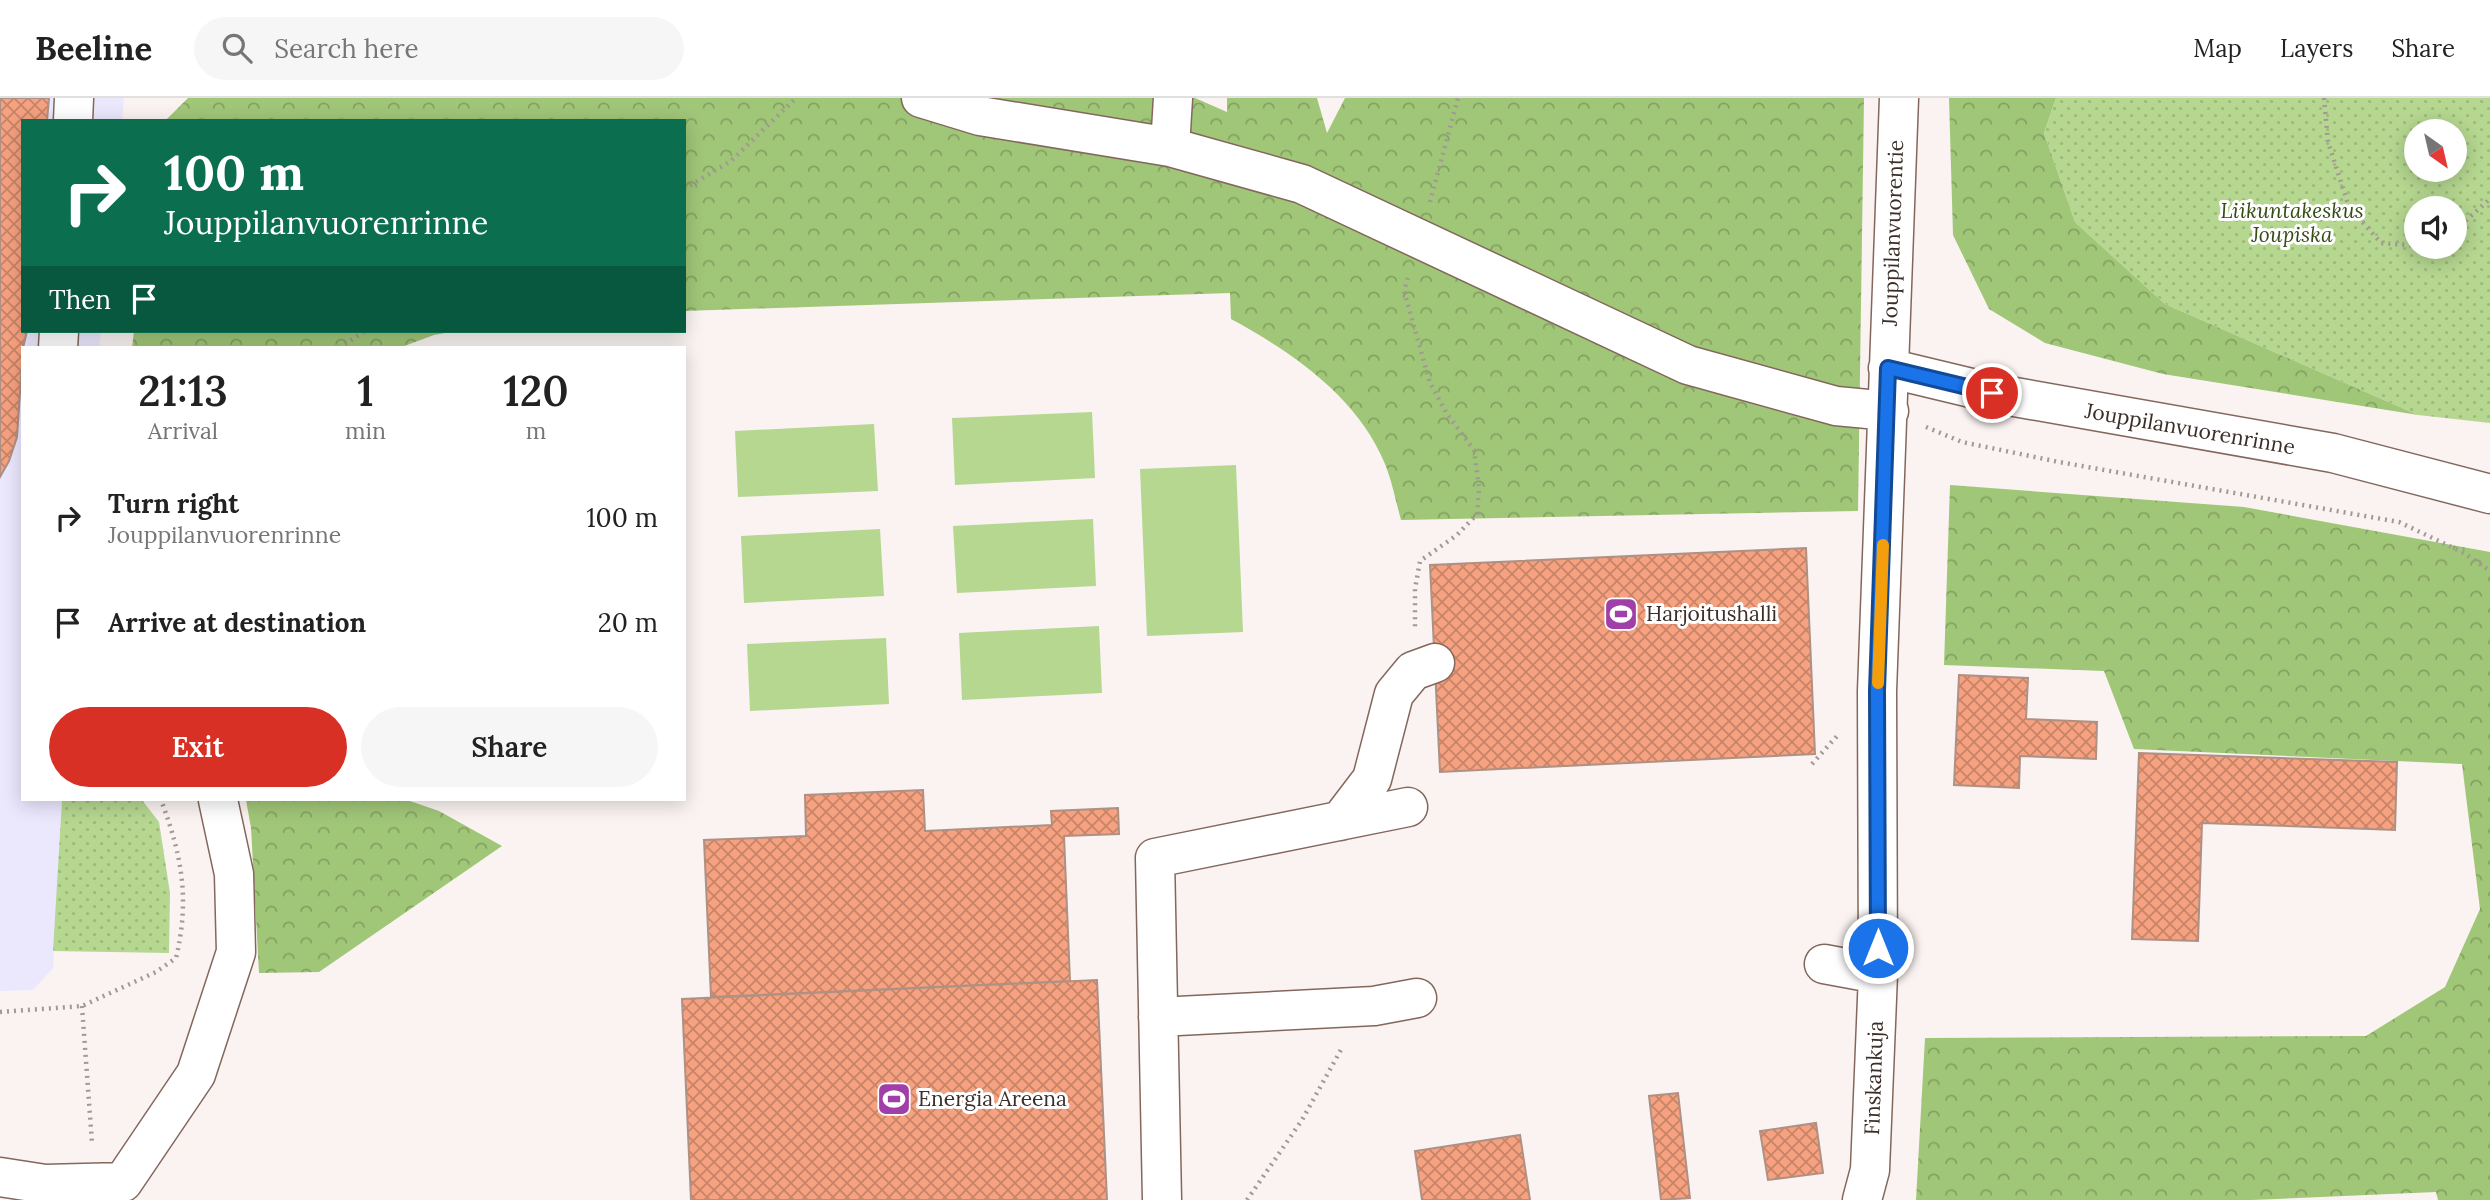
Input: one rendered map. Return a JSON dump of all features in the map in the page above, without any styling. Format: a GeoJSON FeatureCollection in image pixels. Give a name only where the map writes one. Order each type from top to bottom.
{"type":"FeatureCollection","features":[{"type":"Feature","properties":{"kind":"street"},"geometry":{"type":"LineString","coordinates":[[73,119],[74,98]]}},
{"type":"Feature","properties":{"kind":"street"},"geometry":{"type":"LineString","coordinates":[[921,98],[980,116],[1170,147],[1302,184],[1420,237],[1688,365],[1836,406],[1889,411]]}},
{"type":"Feature","properties":{"kind":"street"},"geometry":{"type":"LineString","coordinates":[[1170,147],[1173,98]]}},
{"type":"Feature","properties":{"kind":"street","name":"Jouppilanvuorentie"},"geometry":{"type":"LineString","coordinates":[[1888,368],[1899,98]]}},
{"type":"Feature","properties":{"kind":"street","name":"Finskankuja"},"geometry":{"type":"LineString","coordinates":[[1862,1200],[1870,1170],[1878,974],[1877,691],[1889,411],[1888,368]]}},
{"type":"Feature","properties":{"kind":"street","name":"Jouppilanvuorenrinne"},"geometry":{"type":"LineString","coordinates":[[1888,368],[2005,396],[2333,453],[2490,494]]}},
{"type":"Feature","properties":{"kind":"street"},"geometry":{"type":"LineString","coordinates":[[1340,821],[1371,779],[1394,694],[1413,671],[1435,663]]}},
{"type":"Feature","properties":{"kind":"street"},"geometry":{"type":"LineString","coordinates":[[0,1177],[46,1184],[123,1182],[196,1074],[236,952],[234,874],[218,801]]}},
{"type":"Feature","properties":{"kind":"street"},"geometry":{"type":"LineString","coordinates":[[1162,1200],[1155,858],[1408,807]]}},
{"type":"Feature","properties":{"kind":"street"},"geometry":{"type":"LineString","coordinates":[[1824,964],[1878,974]]}},
{"type":"Feature","properties":{"kind":"street"},"geometry":{"type":"LineString","coordinates":[[1158,1017],[1374,1006],[1417,998]]}},
{"type":"Feature","properties":{"kind":"path"},"geometry":{"type":"LineString","coordinates":[[686,188],[732,161],[796,98]]}},
{"type":"Feature","properties":{"kind":"path"},"geometry":{"type":"LineString","coordinates":[[1402,685],[1415,640],[1415,589],[1420,561],[1457,535],[1477,513],[1479,488],[1474,450],[1447,414],[1430,383],[1404,292],[1458,98]]}},
{"type":"Feature","properties":{"kind":"path"},"geometry":{"type":"LineString","coordinates":[[2324,98],[2328,142],[2349,207],[2381,243],[2404,245]]}},
{"type":"Feature","properties":{"kind":"path"},"geometry":{"type":"LineString","coordinates":[[2467,219],[2490,199]]}},
{"type":"Feature","properties":{"kind":"path"},"geometry":{"type":"LineString","coordinates":[[342,346],[362,333]]}},
{"type":"Feature","properties":{"kind":"path"},"geometry":{"type":"LineString","coordinates":[[1889,411],[1962,442],[2399,522],[2464,553],[2490,571]]}},
{"type":"Feature","properties":{"kind":"path"},"geometry":{"type":"LineString","coordinates":[[0,1012],[82,1006],[156,972],[176,958],[184,924],[179,848],[161,801]]}},
{"type":"Feature","properties":{"kind":"path"},"geometry":{"type":"LineString","coordinates":[[82,1006],[95,1183]]}},
{"type":"Feature","properties":{"kind":"path"},"geometry":{"type":"LineString","coordinates":[[1247,1200],[1302,1120],[1349,1035],[1374,1006]]}},
{"type":"Feature","properties":{"kind":"shaded area"},"geometry":{"type":"Polygon","coordinates":[[[0,98],[124,98],[122,119],[21,119],[21,333],[101,333],[99,346],[21,346],[21,801],[62,801],[53,968],[33,990],[0,991],[0,98]]]}},
{"type":"Feature","properties":{"kind":"green space"},"geometry":{"type":"Polygon","coordinates":[[[188,98],[1195,98],[1227,112],[1227,98],[1317,98],[1327,133],[1345,98],[1864,98],[1858,511],[1401,520],[1385,464],[1358,418],[1321,379],[1277,346],[1231,319],[1230,293],[686,311],[686,119],[167,119],[188,98]]]}},
{"type":"Feature","properties":{"kind":"green space"},"geometry":{"type":"Polygon","coordinates":[[[1949,98],[2056,98],[2044,133],[2075,222],[2165,304],[2418,415],[2163,374],[2045,343],[1989,309],[1953,235],[1949,98]]]}},
{"type":"Feature","properties":{"kind":"green space","name":"Liikuntakeskus Joupiska"},"geometry":{"type":"Polygon","coordinates":[[[2056,98],[2490,98],[2490,423],[2418,415],[2165,304],[2075,222],[2044,133],[2056,98]]]}},
{"type":"Feature","properties":{"kind":"green space"},"geometry":{"type":"Polygon","coordinates":[[[134,333],[445,333],[404,346],[132,346],[134,333]]]}},
{"type":"Feature","properties":{"kind":"green space"},"geometry":{"type":"Polygon","coordinates":[[[1092,412],[1095,478],[955,485],[952,418],[1092,412]]]}},
{"type":"Feature","properties":{"kind":"green space"},"geometry":{"type":"Polygon","coordinates":[[[874,424],[878,491],[738,497],[735,431],[874,424]]]}},
{"type":"Feature","properties":{"kind":"green space"},"geometry":{"type":"Polygon","coordinates":[[[1236,465],[1243,632],[1147,636],[1140,469],[1236,465]]]}},
{"type":"Feature","properties":{"kind":"green space"},"geometry":{"type":"Polygon","coordinates":[[[1950,485],[2244,507],[2490,552],[2490,1200],[2438,1200],[2436,1192],[2252,1200],[1916,1200],[1925,1038],[2366,1036],[2445,987],[2480,909],[2462,764],[2134,749],[2104,671],[1944,665],[1950,485]]]}},
{"type":"Feature","properties":{"kind":"green space"},"geometry":{"type":"Polygon","coordinates":[[[1093,519],[1096,586],[957,593],[953,526],[1093,519]]]}},
{"type":"Feature","properties":{"kind":"green space"},"geometry":{"type":"Polygon","coordinates":[[[880,529],[884,596],[744,603],[741,536],[880,529]]]}},
{"type":"Feature","properties":{"kind":"green space"},"geometry":{"type":"Polygon","coordinates":[[[1099,626],[1102,693],[962,700],[959,633],[1099,626]]]}},
{"type":"Feature","properties":{"kind":"green space"},"geometry":{"type":"Polygon","coordinates":[[[886,638],[889,704],[750,711],[747,644],[886,638]]]}},
{"type":"Feature","properties":{"kind":"green space"},"geometry":{"type":"Polygon","coordinates":[[[62,801],[143,801],[159,822],[170,893],[169,953],[53,951],[62,801]]]}},
{"type":"Feature","properties":{"kind":"green space"},"geometry":{"type":"Polygon","coordinates":[[[246,801],[410,801],[439,811],[502,846],[319,972],[259,973],[251,828],[246,801]]]}},
{"type":"Feature","properties":{"kind":"building"},"geometry":{"type":"Polygon","coordinates":[[[0,98],[49,98],[47,119],[21,119],[21,333],[27,333],[23,346],[21,346],[17,437],[0,477],[0,98]]]}},
{"type":"Feature","properties":{"kind":"building","name":"Harjoitushalli"},"geometry":{"type":"Polygon","coordinates":[[[1806,548],[1815,754],[1440,772],[1430,565],[1806,548]]]}},
{"type":"Feature","properties":{"kind":"building"},"geometry":{"type":"Polygon","coordinates":[[[1959,675],[2028,678],[2026,719],[2097,722],[2096,759],[2020,756],[2019,788],[1954,785],[1959,675]]]}},
{"type":"Feature","properties":{"kind":"building"},"geometry":{"type":"Polygon","coordinates":[[[2139,753],[2397,762],[2395,830],[2202,823],[2198,941],[2132,939],[2139,753]]]}},
{"type":"Feature","properties":{"kind":"building"},"geometry":{"type":"Polygon","coordinates":[[[923,790],[925,831],[1052,825],[1051,811],[1118,808],[1119,834],[1064,836],[1070,981],[711,997],[704,840],[806,836],[805,795],[923,790]]]}},
{"type":"Feature","properties":{"kind":"building","name":"Energia Areena"},"geometry":{"type":"Polygon","coordinates":[[[1097,980],[1107,1200],[691,1200],[682,999],[1097,980]]]}},
{"type":"Feature","properties":{"kind":"building"},"geometry":{"type":"Polygon","coordinates":[[[1678,1093],[1690,1198],[1661,1200],[1649,1096],[1678,1093]]]}},
{"type":"Feature","properties":{"kind":"building"},"geometry":{"type":"Polygon","coordinates":[[[1816,1123],[1823,1173],[1768,1180],[1760,1131],[1816,1123]]]}},
{"type":"Feature","properties":{"kind":"building"},"geometry":{"type":"Polygon","coordinates":[[[1520,1135],[1530,1200],[1422,1200],[1415,1151],[1520,1135]]]}},
{"type":"Feature","properties":{"kind":"slow traffic"},"geometry":{"type":"LineString","coordinates":[[1878,683],[1883,545]]}},
{"type":"Feature","properties":{"kind":"place","name":"Harjoitushalli"},"geometry":{"type":"Point","coordinates":[1621,614]}},
{"type":"Feature","properties":{"kind":"place","name":"Energia Areena"},"geometry":{"type":"Point","coordinates":[894,1099]}},
{"type":"Feature","properties":{"kind":"route"},"geometry":{"type":"LineString","coordinates":[[1878,948],[1877,691],[1889,411],[1888,368],[1992,393]]}}]}
